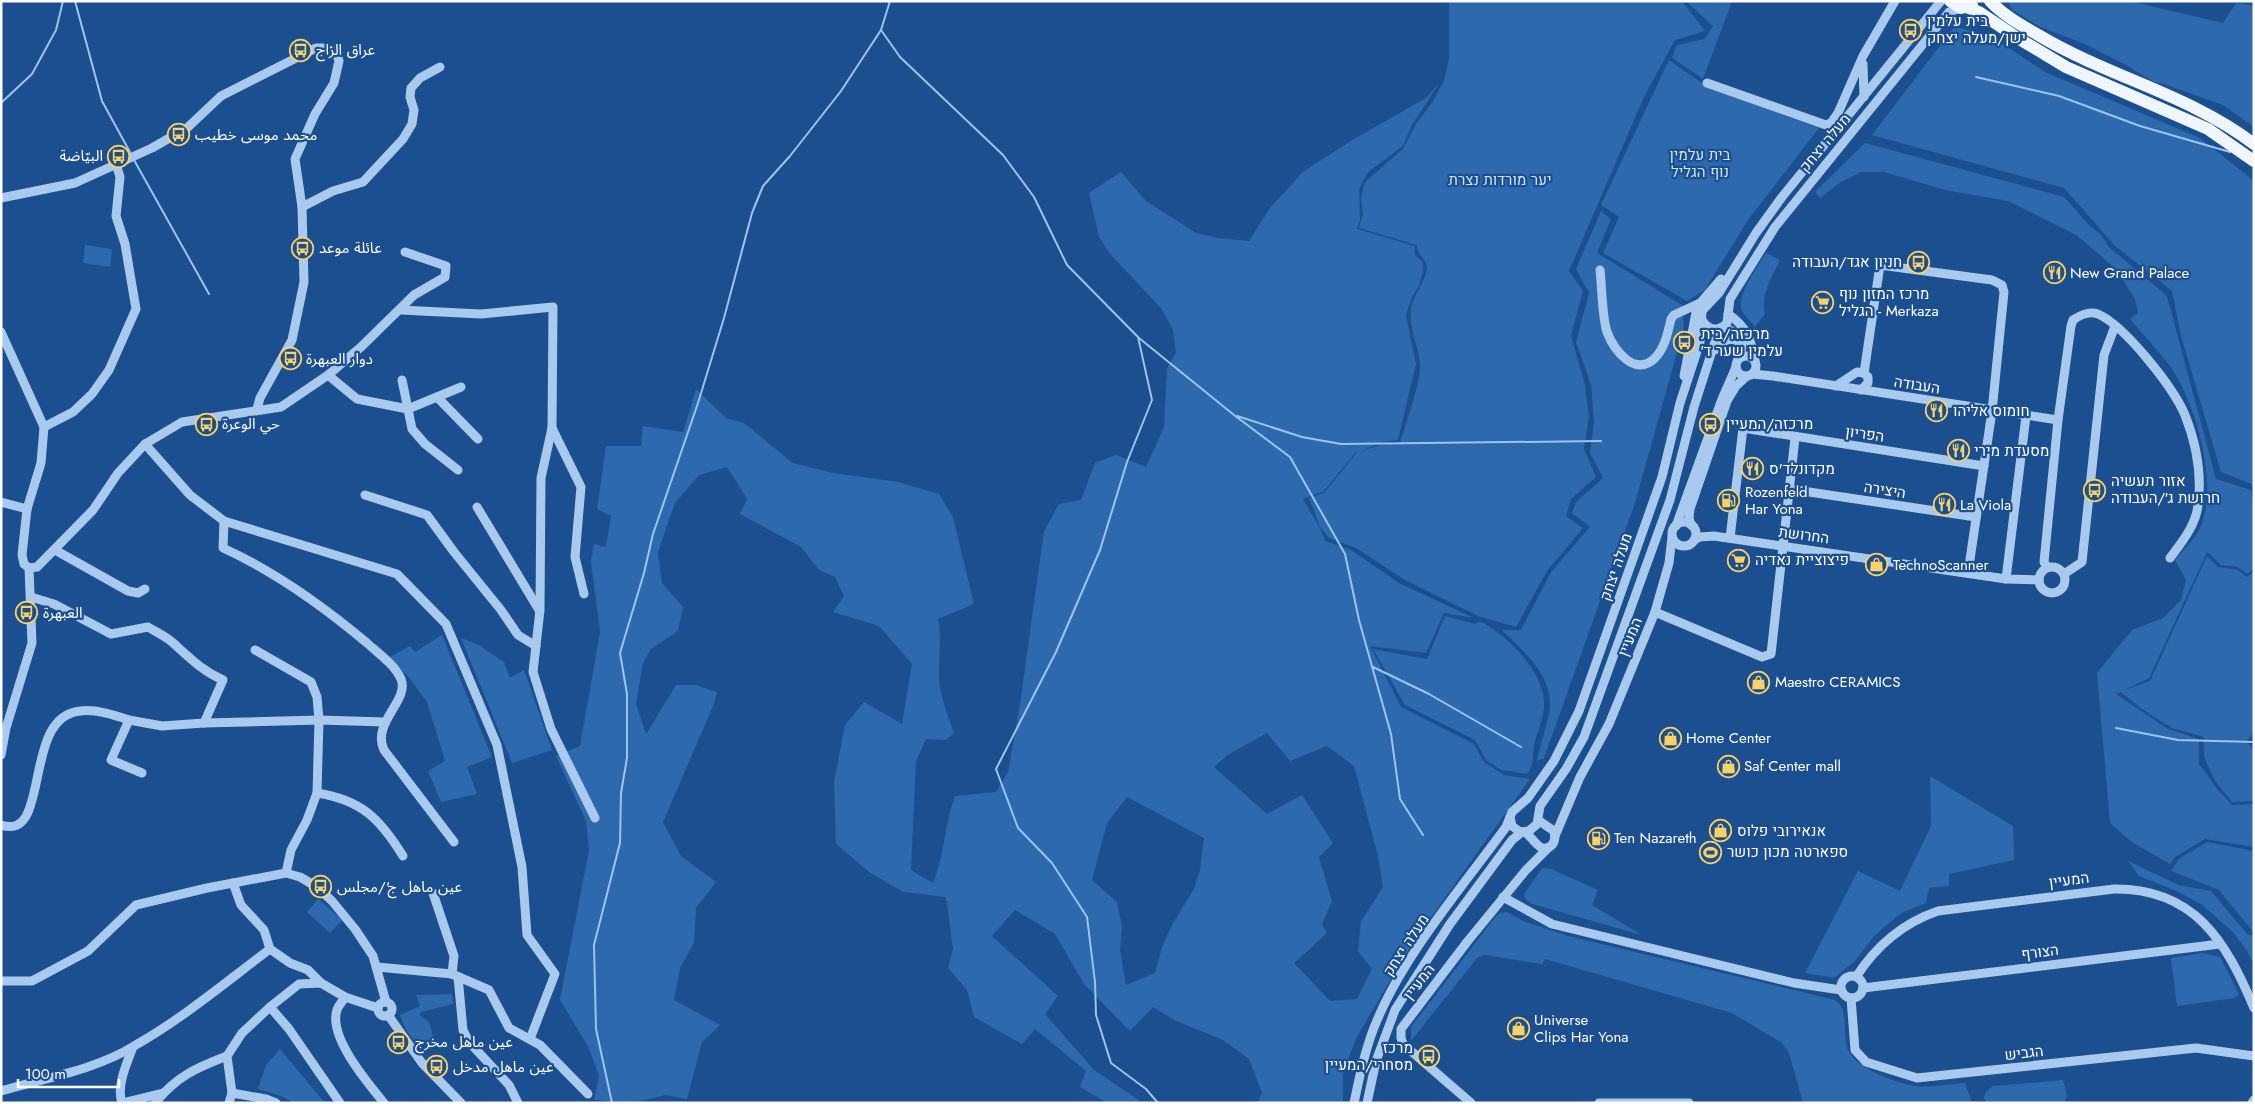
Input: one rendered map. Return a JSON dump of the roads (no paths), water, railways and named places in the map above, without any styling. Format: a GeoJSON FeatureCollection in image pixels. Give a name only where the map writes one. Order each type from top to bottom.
{"type":"FeatureCollection","features":[{"type":"Feature","properties":{"kind":"main road"},"geometry":{"type":"LineString","coordinates":[[1990,1],[2023,26],[2056,46],[2094,65],[2214,118],[2254,144]]}},
{"type":"Feature","properties":{"kind":"main road"},"geometry":{"type":"LineString","coordinates":[[1963,4],[1979,12],[2016,38],[2066,67],[2208,129],[2254,161]]}},
{"type":"Feature","properties":{"kind":"street"},"geometry":{"type":"LineString","coordinates":[[1707,83],[1826,125],[1831,123],[1838,113],[1863,56],[1895,1]]}},
{"type":"Feature","properties":{"kind":"street","name":"מעלה יצחק"},"geometry":{"type":"LineString","coordinates":[[1704,303],[1719,293],[1753,237],[1789,188],[1941,1]]}},
{"type":"Feature","properties":{"kind":"street","name":"מעלה יצחק"},"geometry":{"type":"LineString","coordinates":[[1728,312],[1730,299],[1792,205],[1949,12],[1963,4]]}},
{"type":"Feature","properties":{"kind":"street"},"geometry":{"type":"LineString","coordinates":[[1,198],[75,183],[187,128],[221,96],[316,48],[327,48],[336,52],[339,61],[334,83],[315,114],[295,159],[302,206],[304,282],[292,340],[260,398],[257,409]]}},
{"type":"Feature","properties":{"kind":"street"},"geometry":{"type":"LineString","coordinates":[[1863,56],[1864,97]]}},
{"type":"Feature","properties":{"kind":"street"},"geometry":{"type":"LineString","coordinates":[[302,206],[333,191],[363,182],[403,139],[412,124],[414,110],[410,98],[411,88],[420,78],[440,67]]}},
{"type":"Feature","properties":{"kind":"street"},"geometry":{"type":"LineString","coordinates":[[44,427],[73,412],[92,394],[109,370],[136,309],[125,244],[116,216],[120,177],[116,164]]}},
{"type":"Feature","properties":{"kind":"street"},"geometry":{"type":"LineString","coordinates":[[1,332],[44,427],[41,463],[27,509],[22,555],[24,564],[29,568],[37,567],[93,510],[118,472],[145,444],[182,422],[257,409],[280,407],[328,375],[401,310],[414,295],[445,277],[446,266],[405,252]]}},
{"type":"Feature","properties":{"kind":"street"},"geometry":{"type":"LineString","coordinates":[[1864,373],[1880,265],[1992,280],[2000,283],[2004,292],[1992,411],[1968,573]]}},
{"type":"Feature","properties":{"kind":"street"},"geometry":{"type":"LineString","coordinates":[[1600,270],[1607,332],[1619,354],[1628,362],[1637,365],[1654,359],[1665,341],[1671,319],[1704,303],[1721,304],[1742,325],[1753,346],[1756,368],[1736,386],[1728,401],[1690,509],[1691,542],[1677,543],[1672,536],[1722,399],[1742,352],[1742,344],[1736,333],[1721,328],[1710,328],[1702,320],[1704,303]]}},
{"type":"Feature","properties":{"kind":"street"},"geometry":{"type":"LineString","coordinates":[[1672,437],[1676,407],[1694,329],[1695,315],[1704,303]]}},
{"type":"Feature","properties":{"kind":"street"},"geometry":{"type":"LineString","coordinates":[[401,310],[481,314],[553,307],[552,428],[541,478],[540,610],[533,672],[551,729],[596,818]]}},
{"type":"Feature","properties":{"kind":"street"},"geometry":{"type":"LineString","coordinates":[[1721,328],[1727,323],[1728,312]]}},
{"type":"Feature","properties":{"kind":"street"},"geometry":{"type":"LineString","coordinates":[[1678,314],[1686,315],[1694,329]]}},
{"type":"Feature","properties":{"kind":"street"},"geometry":{"type":"LineString","coordinates":[[2047,567],[2044,562],[2058,420],[2073,320],[2080,315],[2097,314],[2115,326],[2139,350],[2174,393],[2185,415],[2198,462],[2198,506],[2188,533],[2170,558]]}},
{"type":"Feature","properties":{"kind":"street","name":"מעלה יצחק"},"geometry":{"type":"LineString","coordinates":[[1518,806],[1528,798],[1544,775],[1570,731],[1656,495],[1700,342],[1702,320]]}},
{"type":"Feature","properties":{"kind":"street"},"geometry":{"type":"LineString","coordinates":[[2064,574],[2082,562],[2104,355],[2115,326]]}},
{"type":"Feature","properties":{"kind":"street","name":"מעלה יצחק"},"geometry":{"type":"LineString","coordinates":[[1538,818],[1540,806],[1575,754],[1592,716],[1676,481],[1694,407],[1721,328]]}},
{"type":"Feature","properties":{"kind":"street"},"geometry":{"type":"LineString","coordinates":[[1710,356],[1724,340],[1733,338],[1742,344]]}},
{"type":"Feature","properties":{"kind":"street"},"geometry":{"type":"LineString","coordinates":[[1737,363],[1746,355],[1773,376]]}},
{"type":"Feature","properties":{"kind":"street"},"geometry":{"type":"LineString","coordinates":[[1737,363],[1739,373],[1750,375]]}},
{"type":"Feature","properties":{"kind":"street"},"geometry":{"type":"LineString","coordinates":[[1836,386],[1857,372],[1864,373],[1868,377],[1868,383],[1861,390]]}},
{"type":"Feature","properties":{"kind":"street"},"geometry":{"type":"LineString","coordinates":[[328,375],[357,399],[408,409],[461,387]]}},
{"type":"Feature","properties":{"kind":"street","name":"העבודה"},"geometry":{"type":"LineString","coordinates":[[1750,375],[1773,376],[2058,420]]}},
{"type":"Feature","properties":{"kind":"street"},"geometry":{"type":"LineString","coordinates":[[402,380],[412,429],[425,444],[458,470]]}},
{"type":"Feature","properties":{"kind":"street"},"geometry":{"type":"LineString","coordinates":[[437,398],[478,439]]}},
{"type":"Feature","properties":{"kind":"street"},"geometry":{"type":"LineString","coordinates":[[2006,579],[2026,416]]}},
{"type":"Feature","properties":{"kind":"street"},"geometry":{"type":"LineString","coordinates":[[552,428],[581,487],[575,557],[584,594]]}},
{"type":"Feature","properties":{"kind":"street","name":"הפריון"},"geometry":{"type":"LineString","coordinates":[[1730,538],[1743,428],[1795,438],[1984,466]]}},
{"type":"Feature","properties":{"kind":"street"},"geometry":{"type":"LineString","coordinates":[[1654,612],[1762,657],[1771,654],[1795,438]]}},
{"type":"Feature","properties":{"kind":"street"},"geometry":{"type":"LineString","coordinates":[[145,444],[190,495],[224,521],[397,574],[446,624],[497,745],[522,867],[527,935],[555,974],[530,1039]]}},
{"type":"Feature","properties":{"kind":"street","name":"היצירה"},"geometry":{"type":"LineString","coordinates":[[1789,489],[1976,517]]}},
{"type":"Feature","properties":{"kind":"street"},"geometry":{"type":"LineString","coordinates":[[364,495],[427,515],[454,552],[502,610],[518,635],[536,646]]}},
{"type":"Feature","properties":{"kind":"street"},"geometry":{"type":"LineString","coordinates":[[1,502],[27,509]]}},
{"type":"Feature","properties":{"kind":"street"},"geometry":{"type":"LineString","coordinates":[[478,507],[540,610]]}},
{"type":"Feature","properties":{"kind":"street"},"geometry":{"type":"LineString","coordinates":[[224,521],[223,548],[255,563],[332,614],[385,659],[401,680],[402,691],[385,722],[380,743],[454,842]]}},
{"type":"Feature","properties":{"kind":"street"},"geometry":{"type":"LineString","coordinates":[[1676,526],[1681,523],[1692,526]]}},
{"type":"Feature","properties":{"kind":"street","name":"החרושת"},"geometry":{"type":"LineString","coordinates":[[1692,526],[1714,536]]}},
{"type":"Feature","properties":{"kind":"street","name":"המעיין"},"geometry":{"type":"LineString","coordinates":[[1667,572],[1672,536]]}},
{"type":"Feature","properties":{"kind":"street","name":"החרושת"},"geometry":{"type":"LineString","coordinates":[[1691,542],[1700,537],[1714,536],[2006,579],[2039,580]]}},
{"type":"Feature","properties":{"kind":"street","name":"המעיין"},"geometry":{"type":"LineString","coordinates":[[1471,1103],[1403,1044],[1401,1030],[1467,942],[1526,870],[1554,842],[1580,777],[1609,724],[1654,612],[1667,572],[1675,557],[1691,542]]}},
{"type":"Feature","properties":{"kind":"street"},"geometry":{"type":"LineString","coordinates":[[55,550],[128,591],[138,592],[145,589]]}},
{"type":"Feature","properties":{"kind":"street"},"geometry":{"type":"LineString","coordinates":[[2055,566],[2064,574],[2064,586],[2054,593],[2045,591],[2039,580],[2041,572],[2047,567],[2055,566]]}},
{"type":"Feature","properties":{"kind":"street"},"geometry":{"type":"LineString","coordinates":[[1,755],[6,728],[32,643],[29,568]]}},
{"type":"Feature","properties":{"kind":"street"},"geometry":{"type":"LineString","coordinates":[[31,597],[54,604],[111,634],[148,627],[171,641],[187,658],[211,675],[223,680],[204,723]]}},
{"type":"Feature","properties":{"kind":"street"},"geometry":{"type":"LineString","coordinates":[[255,650],[311,682],[317,698],[319,720],[317,793],[307,820],[291,850],[286,873]]}},
{"type":"Feature","properties":{"kind":"street"},"geometry":{"type":"LineString","coordinates":[[1,825],[14,827],[21,825],[26,819],[43,751],[51,728],[66,715],[80,711],[109,714],[162,726],[319,720],[385,722]]}},
{"type":"Feature","properties":{"kind":"street"},"geometry":{"type":"LineString","coordinates":[[129,720],[111,760],[142,772]]}},
{"type":"Feature","properties":{"kind":"street"},"geometry":{"type":"LineString","coordinates":[[317,793],[338,796],[360,807],[386,829],[403,856]]}},
{"type":"Feature","properties":{"kind":"street"},"geometry":{"type":"LineString","coordinates":[[1549,847],[1543,848],[1524,832],[1512,826],[1510,817],[1518,806],[1532,807],[1538,818],[1554,831],[1555,836]]}},
{"type":"Feature","properties":{"kind":"street","name":"מעלה יצחק"},"geometry":{"type":"LineString","coordinates":[[1354,1103],[1364,1058],[1384,1004],[1418,950],[1506,827],[1510,817]]}},
{"type":"Feature","properties":{"kind":"street"},"geometry":{"type":"LineString","coordinates":[[1524,832],[1534,828],[1538,818]]}},
{"type":"Feature","properties":{"kind":"street"},"geometry":{"type":"LineString","coordinates":[[1549,827],[1557,826],[1563,820]]}},
{"type":"Feature","properties":{"kind":"street","name":"מעלה יצחק"},"geometry":{"type":"LineString","coordinates":[[1367,1103],[1382,1040],[1405,993],[1450,924],[1512,840],[1524,832]]}},
{"type":"Feature","properties":{"kind":"street","name":"המעיין"},"geometry":{"type":"LineString","coordinates":[[1526,870],[1534,856],[1535,843]]}},
{"type":"Feature","properties":{"kind":"street"},"geometry":{"type":"LineString","coordinates":[[1,981],[32,981],[88,951],[136,906],[233,882],[286,873],[300,877],[317,886],[355,929],[373,956],[386,1002],[392,1009],[388,1015],[382,1016],[378,1008],[345,997],[321,983],[308,970],[290,963],[270,949],[264,930],[241,905],[233,882]]}},
{"type":"Feature","properties":{"kind":"street","name":"המעיין"},"geometry":{"type":"LineString","coordinates":[[1856,977],[1888,940],[1909,923],[1921,917],[1953,908],[2114,889],[2134,889],[2179,902],[2203,921],[2232,963],[2254,1008]]}},
{"type":"Feature","properties":{"kind":"street"},"geometry":{"type":"LineString","coordinates":[[433,894],[454,956],[463,1030],[469,1042],[509,1085],[518,1103]]}},
{"type":"Feature","properties":{"kind":"street"},"geometry":{"type":"LineString","coordinates":[[1504,898],[1552,924],[1794,983],[1841,990]]}},
{"type":"Feature","properties":{"kind":"street","name":"הצורף"},"geometry":{"type":"LineString","coordinates":[[1863,988],[2220,944]]}},
{"type":"Feature","properties":{"kind":"street"},"geometry":{"type":"LineString","coordinates":[[1,1091],[90,1066],[133,1047],[184,1013],[270,949]]}},
{"type":"Feature","properties":{"kind":"street"},"geometry":{"type":"LineString","coordinates":[[377,967],[455,976],[489,990],[508,1028],[540,1045],[588,1094]]}},
{"type":"Feature","properties":{"kind":"street"},"geometry":{"type":"LineString","coordinates":[[1856,977],[1861,982],[1863,988],[1858,996],[1852,998],[1845,996],[1841,990],[1842,983],[1846,978],[1856,977]]}},
{"type":"Feature","properties":{"kind":"street"},"geometry":{"type":"LineString","coordinates":[[155,1103],[192,1069],[227,1056],[242,1033],[299,984],[321,983]]}},
{"type":"Feature","properties":{"kind":"street"},"geometry":{"type":"LineString","coordinates":[[345,997],[337,1010],[336,1026],[352,1064],[384,1103]]}},
{"type":"Feature","properties":{"kind":"street","name":"הגביש"},"geometry":{"type":"LineString","coordinates":[[1852,998],[1855,1050],[1859,1056],[1866,1062],[1917,1078],[2196,1048],[2254,1056]]}},
{"type":"Feature","properties":{"kind":"street"},"geometry":{"type":"LineString","coordinates":[[378,1008],[380,1004],[386,1002]]}},
{"type":"Feature","properties":{"kind":"street"},"geometry":{"type":"LineString","coordinates":[[270,1007],[290,1029],[340,1103]]}},
{"type":"Feature","properties":{"kind":"street"},"geometry":{"type":"LineString","coordinates":[[388,1015],[422,1064],[461,1103]]}},
{"type":"Feature","properties":{"kind":"street"},"geometry":{"type":"LineString","coordinates":[[133,1047],[125,1070],[120,1097],[122,1103],[164,1093]]}},
{"type":"Feature","properties":{"kind":"street"},"geometry":{"type":"LineString","coordinates":[[227,1056],[232,1093],[229,1103]]}},
{"type":"Feature","properties":{"kind":"street"},"geometry":{"type":"LineString","coordinates":[[232,1093],[266,1098],[276,1103]]}},
{"type":"Feature","properties":{"kind":"street"},"geometry":{"type":"LineString","coordinates":[[1599,1103],[1689,1103]]}},
{"type":"Feature","properties":{"kind":"waterway"},"geometry":{"type":"LineString","coordinates":[[1,103],[32,74],[56,30],[63,1]]}},
{"type":"Feature","properties":{"kind":"waterway"},"geometry":{"type":"LineString","coordinates":[[75,1],[102,101],[131,154]]}},
{"type":"Feature","properties":{"kind":"waterway"},"geometry":{"type":"LineString","coordinates":[[612,1103],[596,1029],[594,945],[620,843],[621,793],[627,758],[627,694],[620,653],[644,573],[653,534],[698,403],[724,318],[752,213],[763,186],[790,156],[841,91],[881,30],[890,1]]}},
{"type":"Feature","properties":{"kind":"waterway"},"geometry":{"type":"LineString","coordinates":[[881,30],[900,57],[1003,155],[1034,197],[1067,265],[1138,337],[1152,400],[1127,462],[1100,550],[1056,652],[996,769],[1018,828],[1052,863],[1087,917],[1095,982],[1096,1015],[1111,1063],[1146,1089],[1158,1103]]}},
{"type":"Feature","properties":{"kind":"waterway"},"geometry":{"type":"LineString","coordinates":[[1976,77],[2059,96],[2140,126],[2230,152]]}},
{"type":"Feature","properties":{"kind":"waterway"},"geometry":{"type":"LineString","coordinates":[[134,160],[209,294]]}},
{"type":"Feature","properties":{"kind":"waterway"},"geometry":{"type":"LineString","coordinates":[[1139,338],[1234,415],[1290,457],[1345,554],[1359,620],[1391,734],[1400,799],[1423,835]]}},
{"type":"Feature","properties":{"kind":"waterway"},"geometry":{"type":"LineString","coordinates":[[1237,416],[1302,437],[1341,444],[1601,441]]}},
{"type":"Feature","properties":{"kind":"waterway"},"geometry":{"type":"LineString","coordinates":[[1373,667],[1429,694],[1521,747]]}},
{"type":"Feature","properties":{"kind":"waterway"},"geometry":{"type":"LineString","coordinates":[[2116,728],[2178,740],[2254,742]]}},
{"type":"Feature","properties":{"kind":"place","name":"בית עלמין ישן/מעלה יצחק"},"geometry":{"type":"Point","coordinates":[1911,30]}},
{"type":"Feature","properties":{"kind":"place","name":"عراق الزاج"},"geometry":{"type":"Point","coordinates":[300,50]}},
{"type":"Feature","properties":{"kind":"place","name":"محمد موسى خطيب"},"geometry":{"type":"Point","coordinates":[179,135]}},
{"type":"Feature","properties":{"kind":"place","name":"البيّاضة"},"geometry":{"type":"Point","coordinates":[119,156]}},
{"type":"Feature","properties":{"kind":"place","name":"عائلة موعد"},"geometry":{"type":"Point","coordinates":[303,248]}},
{"type":"Feature","properties":{"kind":"place","name":"חניון אגד/העבודה"},"geometry":{"type":"Point","coordinates":[1918,262]}},
{"type":"Feature","properties":{"kind":"place","name":"New Grand Palace"},"geometry":{"type":"Point","coordinates":[2054,273]}},
{"type":"Feature","properties":{"kind":"place","name":"מרכז המזון נוף הגליל - Merkaza"},"geometry":{"type":"Point","coordinates":[1823,303]}},
{"type":"Feature","properties":{"kind":"place","name":"מרכזה/בית עלמין שער ד׳"},"geometry":{"type":"Point","coordinates":[1685,343]}},
{"type":"Feature","properties":{"kind":"place","name":"دوار العبهرة"},"geometry":{"type":"Point","coordinates":[290,359]}},
{"type":"Feature","properties":{"kind":"place","name":"חומוס אליהו"},"geometry":{"type":"Point","coordinates":[1937,411]}},
{"type":"Feature","properties":{"kind":"place","name":"حي الوعرة"},"geometry":{"type":"Point","coordinates":[206,424]}},
{"type":"Feature","properties":{"kind":"place","name":"מרכזה/המעיין"},"geometry":{"type":"Point","coordinates":[1710,424]}},
{"type":"Feature","properties":{"kind":"place","name":"מסעדת מירי"},"geometry":{"type":"Point","coordinates":[1958,451]}},
{"type":"Feature","properties":{"kind":"place","name":"מקדונלד'ס"},"geometry":{"type":"Point","coordinates":[1753,469]}},
{"type":"Feature","properties":{"kind":"place","name":"אזור תעשיה חרושת ג׳/העבודה"},"geometry":{"type":"Point","coordinates":[2095,490]}},
{"type":"Feature","properties":{"kind":"place","name":"Rozenfeld Har Yona"},"geometry":{"type":"Point","coordinates":[1729,501]}},
{"type":"Feature","properties":{"kind":"place","name":"La Viola"},"geometry":{"type":"Point","coordinates":[1944,505]}},
{"type":"Feature","properties":{"kind":"place","name":"פיצוציית נאדיה"},"geometry":{"type":"Point","coordinates":[1739,560]}},
{"type":"Feature","properties":{"kind":"place","name":"TechnoScanner"},"geometry":{"type":"Point","coordinates":[1877,565]}},
{"type":"Feature","properties":{"kind":"place","name":"العبهرة"},"geometry":{"type":"Point","coordinates":[27,613]}},
{"type":"Feature","properties":{"kind":"place","name":"Maestro CERAMICS"},"geometry":{"type":"Point","coordinates":[1759,682]}},
{"type":"Feature","properties":{"kind":"place","name":"Home Center"},"geometry":{"type":"Point","coordinates":[1670,738]}},
{"type":"Feature","properties":{"kind":"place","name":"Saf Center mall"},"geometry":{"type":"Point","coordinates":[1728,766]}},
{"type":"Feature","properties":{"kind":"place","name":"אנאירובי פלוס"},"geometry":{"type":"Point","coordinates":[1721,831]}},
{"type":"Feature","properties":{"kind":"place","name":"Ten Nazareth"},"geometry":{"type":"Point","coordinates":[1598,838]}},
{"type":"Feature","properties":{"kind":"place","name":"ספארטה מכון כושר"},"geometry":{"type":"Point","coordinates":[1711,852]}},
{"type":"Feature","properties":{"kind":"place","name":"عين ماهل ج‘/مجلس"},"geometry":{"type":"Point","coordinates":[321,887]}},
{"type":"Feature","properties":{"kind":"place","name":"Universe Clips Har Yona"},"geometry":{"type":"Point","coordinates":[1518,1029]}},
{"type":"Feature","properties":{"kind":"place","name":"عين ماهل مخرج"},"geometry":{"type":"Point","coordinates":[399,1042]}},
{"type":"Feature","properties":{"kind":"place","name":"מרכז מסחרי/המעיין"},"geometry":{"type":"Point","coordinates":[1429,1057]}},
{"type":"Feature","properties":{"kind":"place","name":"عين ماهل مدخل"},"geometry":{"type":"Point","coordinates":[437,1067]}},
{"type":"Feature","properties":{"kind":"park label","name":"בית עלמין נוף הגליל"},"geometry":{"type":"Point","coordinates":[1700,164]}},
{"type":"Feature","properties":{"kind":"park label","name":"יער מורדות נצרת"},"geometry":{"type":"Point","coordinates":[1500,180]}}]}
